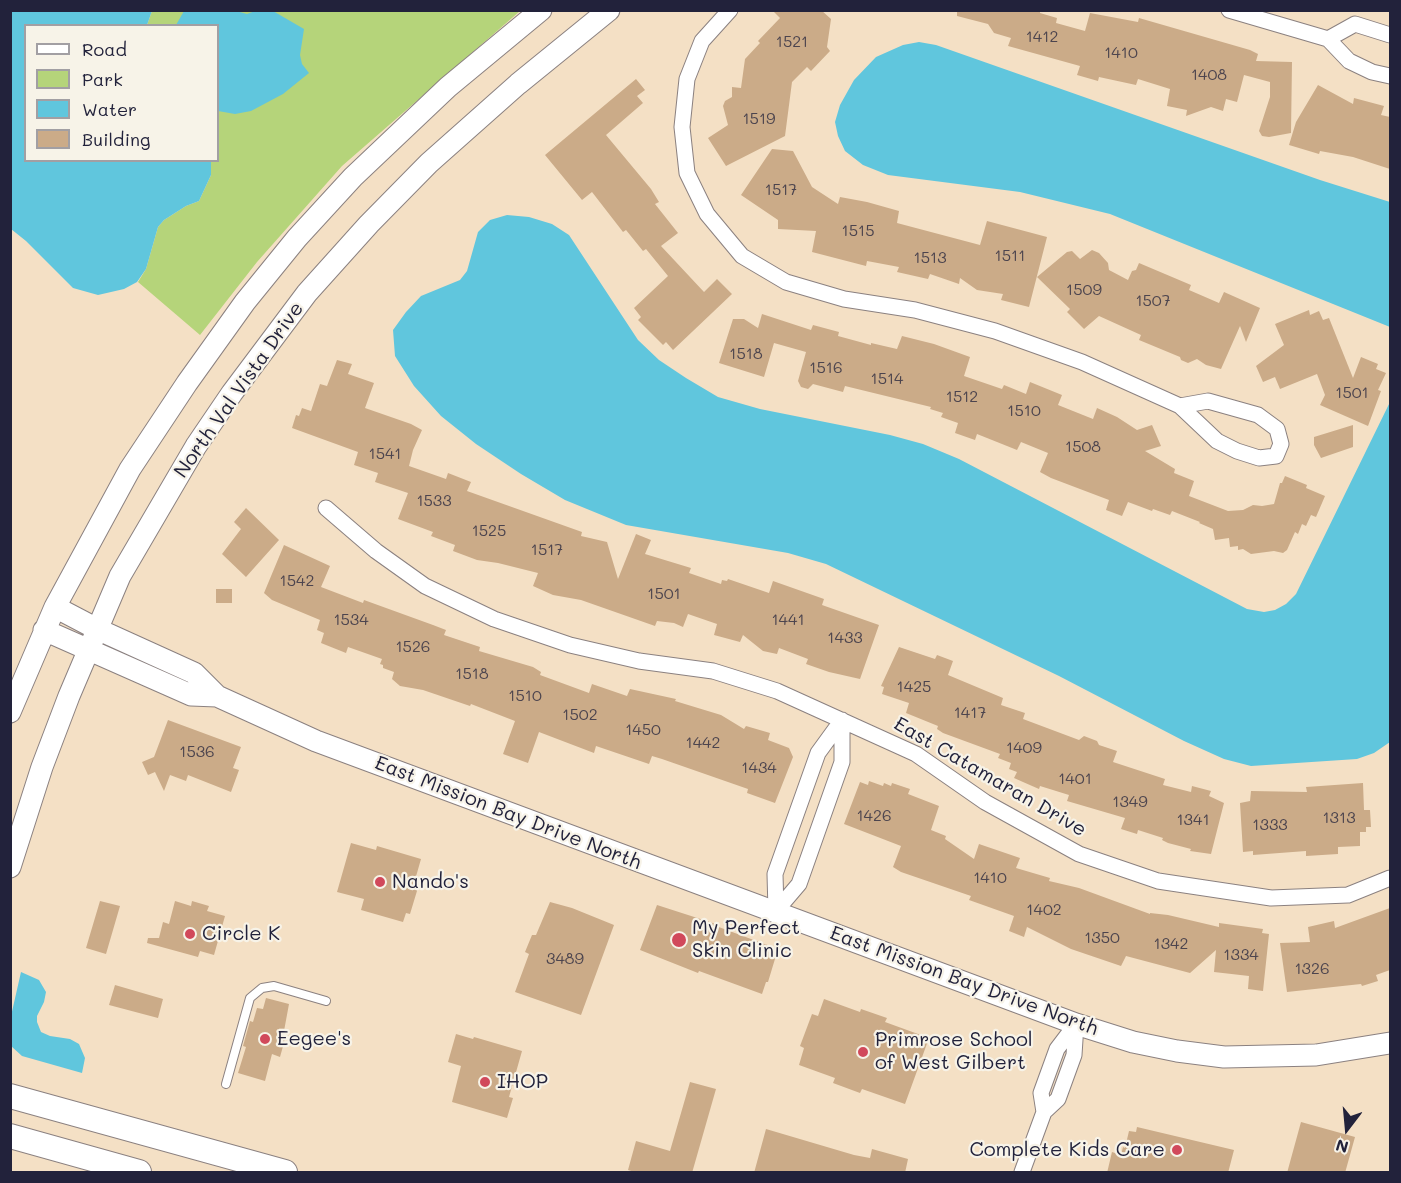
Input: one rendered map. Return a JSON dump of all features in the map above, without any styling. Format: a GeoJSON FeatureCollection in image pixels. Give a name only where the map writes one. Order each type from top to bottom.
{"type":"FeatureCollection","features":[{"type":"Feature","properties":{"kind":"main road"},"geometry":{"type":"LineString","coordinates":[[10,712],[55,607],[141,451],[187,383],[269,272],[353,177],[448,87],[541,10]]}},
{"type":"Feature","properties":{"kind":"main road","name":"North Val Vista Drive"},"geometry":{"type":"LineString","coordinates":[[10,867],[42,767],[120,576],[196,446],[261,353],[307,293],[369,224],[429,163],[518,84],[609,10]]}},
{"type":"Feature","properties":{"kind":"main road","name":"East Mission Bay Drive North"},"geometry":{"type":"LineString","coordinates":[[55,607],[97,629],[194,673],[217,696],[316,741],[1076,1024],[1133,1042],[1224,1057],[1316,1056],[1390,1043]]}},
{"type":"Feature","properties":{"kind":"main road","name":"East Mission Bay Drive North"},"geometry":{"type":"LineString","coordinates":[[44,630],[191,695],[217,696]]}},
{"type":"Feature","properties":{"kind":"main road"},"geometry":{"type":"LineString","coordinates":[[10,1096],[285,1173]]}},
{"type":"Feature","properties":{"kind":"main road"},"geometry":{"type":"LineString","coordinates":[[10,1136],[139,1173]]}},
{"type":"Feature","properties":{"kind":"street"},"geometry":{"type":"LineString","coordinates":[[730,10],[702,41],[687,79],[682,127],[687,173],[707,214],[742,256],[786,282],[844,299],[915,310],[995,330],[1082,363],[1180,406],[1217,441],[1237,451],[1259,458],[1276,456],[1281,444],[1276,429],[1258,415],[1209,401],[1180,406]]}},
{"type":"Feature","properties":{"kind":"street"},"geometry":{"type":"LineString","coordinates":[[1229,10],[1328,39],[1349,61],[1372,72],[1390,76]]}},
{"type":"Feature","properties":{"kind":"street"},"geometry":{"type":"LineString","coordinates":[[1328,39],[1355,24],[1390,35]]}},
{"type":"Feature","properties":{"kind":"street","name":"East Catamaran Drive"},"geometry":{"type":"LineString","coordinates":[[326,508],[376,552],[425,586],[494,619],[570,645],[639,661],[713,670],[777,691],[916,753],[985,802],[1079,854],[1158,881],[1271,898],[1348,895],[1390,878]]}},
{"type":"Feature","properties":{"kind":"street"},"geometry":{"type":"LineString","coordinates":[[776,911],[799,884],[842,762],[842,720]]}},
{"type":"Feature","properties":{"kind":"street"},"geometry":{"type":"LineString","coordinates":[[776,911],[775,874],[818,753],[842,720]]}},
{"type":"Feature","properties":{"kind":"street"},"geometry":{"type":"LineString","coordinates":[[1022,1173],[1044,1112],[1058,1099],[1074,1054],[1076,1024]]}},
{"type":"Feature","properties":{"kind":"lane"},"geometry":{"type":"LineString","coordinates":[[226,1084],[250,998],[262,988],[274,986],[326,1001]]}},
{"type":"Feature","properties":{"kind":"green space"},"geometry":{"type":"Polygon","coordinates":[[[152,11],[520,11],[342,166],[257,262],[200,335],[138,282],[146,269],[158,227],[164,220],[186,206],[199,201],[211,175],[211,162],[219,162],[219,24],[147,24],[152,11]]]}},
{"type":"Feature","properties":{"kind":"water"},"geometry":{"type":"Polygon","coordinates":[[[11,10],[152,11],[147,24],[24,24],[24,162],[211,162],[211,175],[199,201],[186,206],[164,220],[158,227],[146,269],[137,282],[124,289],[98,295],[73,288],[11,229],[11,10]]]}},
{"type":"Feature","properties":{"kind":"water"},"geometry":{"type":"Polygon","coordinates":[[[184,11],[236,11],[247,14],[255,11],[273,11],[304,29],[300,55],[302,64],[309,73],[283,94],[251,111],[235,114],[219,111],[219,24],[177,24],[184,11]]]}},
{"type":"Feature","properties":{"kind":"water"},"geometry":{"type":"Polygon","coordinates":[[[919,42],[936,45],[1320,180],[1390,202],[1390,327],[1110,214],[1020,192],[888,175],[863,165],[845,151],[838,136],[835,122],[840,105],[854,80],[876,57],[903,45],[919,42]]]}},
{"type":"Feature","properties":{"kind":"water"},"geometry":{"type":"Polygon","coordinates":[[[507,215],[529,217],[552,224],[569,235],[638,340],[659,360],[718,397],[760,409],[890,435],[923,444],[959,459],[1247,609],[1264,612],[1275,610],[1286,604],[1296,594],[1390,402],[1390,742],[1374,753],[1357,759],[1251,766],[1224,759],[1184,741],[1059,676],[826,564],[788,553],[626,525],[565,500],[521,474],[476,444],[441,416],[414,386],[395,356],[393,330],[421,296],[460,280],[467,271],[478,232],[490,220],[507,215]]]}},
{"type":"Feature","properties":{"kind":"water"},"geometry":{"type":"Polygon","coordinates":[[[21,972],[39,980],[46,992],[37,1016],[41,1032],[70,1039],[79,1044],[85,1058],[82,1073],[22,1056],[11,1046],[11,1016],[21,972]]]}},
{"type":"Feature","properties":{"kind":"building"},"geometry":{"type":"Polygon","coordinates":[[[772,10],[821,10],[831,19],[827,47],[830,51],[811,71],[807,67],[792,82],[785,136],[726,166],[708,138],[728,125],[723,106],[725,101],[732,97],[732,87],[741,88],[745,59],[780,18],[772,10]]]}},
{"type":"Feature","properties":{"kind":"building"},"geometry":{"type":"Polygon","coordinates":[[[957,10],[1040,10],[1040,13],[1057,18],[1056,23],[1085,31],[1090,13],[1138,22],[1139,18],[1250,50],[1258,54],[1256,61],[1292,62],[1291,133],[1269,137],[1262,136],[1259,131],[1270,97],[1270,82],[1244,75],[1237,102],[1226,99],[1223,111],[1211,107],[1186,116],[1187,110],[1167,106],[1170,89],[1138,79],[1136,85],[1099,77],[1098,81],[1077,75],[1080,66],[1008,46],[1011,38],[994,33],[988,24],[957,16],[957,10]]]}},
{"type":"Feature","properties":{"kind":"building"},"geometry":{"type":"Polygon","coordinates":[[[636,79],[645,90],[637,96],[643,103],[606,135],[651,189],[659,202],[655,204],[678,233],[661,246],[704,292],[717,279],[732,294],[673,350],[666,342],[663,345],[638,320],[641,317],[634,308],[668,276],[646,249],[643,251],[626,230],[623,232],[592,192],[582,200],[545,155],[636,79]]]}},
{"type":"Feature","properties":{"kind":"building"},"geometry":{"type":"Polygon","coordinates":[[[1318,85],[1353,104],[1354,98],[1384,106],[1381,115],[1390,117],[1390,169],[1353,157],[1320,151],[1319,154],[1289,145],[1296,122],[1318,85]]]}},
{"type":"Feature","properties":{"kind":"building"},"geometry":{"type":"Polygon","coordinates":[[[772,149],[793,151],[812,187],[838,204],[840,197],[899,211],[897,223],[980,245],[987,221],[1047,237],[1029,307],[1001,300],[1003,294],[977,290],[960,278],[959,284],[930,274],[928,279],[897,272],[899,267],[867,261],[866,266],[812,252],[816,231],[778,229],[778,220],[741,195],[772,149]]]}},
{"type":"Feature","properties":{"kind":"building"},"geometry":{"type":"Polygon","coordinates":[[[1092,250],[1099,253],[1108,263],[1109,270],[1128,280],[1139,263],[1191,285],[1189,290],[1219,303],[1224,292],[1260,308],[1246,342],[1240,326],[1221,369],[1206,365],[1197,359],[1188,363],[1181,360],[1180,357],[1139,340],[1141,335],[1099,316],[1084,329],[1067,312],[1070,309],[1037,277],[1067,252],[1072,251],[1080,259],[1092,250]]]}},
{"type":"Feature","properties":{"kind":"building"},"geometry":{"type":"Polygon","coordinates":[[[1309,310],[1310,315],[1319,311],[1323,320],[1329,318],[1353,378],[1361,357],[1378,364],[1376,369],[1386,373],[1378,390],[1381,391],[1368,426],[1320,405],[1325,395],[1317,374],[1280,389],[1275,377],[1263,382],[1256,366],[1284,345],[1275,324],[1309,310]]]}},
{"type":"Feature","properties":{"kind":"building"},"geometry":{"type":"Polygon","coordinates":[[[762,314],[811,330],[813,325],[839,332],[838,336],[871,345],[871,343],[897,349],[902,336],[934,344],[970,357],[964,376],[1002,389],[1004,385],[1026,394],[1030,382],[1062,395],[1058,405],[1093,419],[1097,408],[1137,430],[1152,425],[1161,446],[1145,451],[1175,469],[1174,473],[1194,481],[1189,496],[1228,511],[1243,510],[1253,505],[1274,504],[1280,483],[1285,476],[1325,496],[1316,517],[1311,515],[1306,526],[1302,524],[1298,534],[1295,532],[1287,550],[1283,553],[1274,551],[1251,554],[1243,549],[1238,550],[1238,546],[1230,547],[1229,538],[1215,540],[1213,529],[1172,511],[1170,515],[1128,502],[1122,516],[1106,510],[1109,500],[1040,472],[1048,453],[1021,442],[1017,450],[977,434],[975,440],[955,433],[958,423],[941,417],[943,413],[930,409],[931,407],[845,386],[843,392],[813,384],[808,389],[801,387],[798,381],[806,352],[774,343],[764,377],[719,363],[733,319],[744,319],[758,328],[762,314]]]}},
{"type":"Feature","properties":{"kind":"building"},"geometry":{"type":"Polygon","coordinates":[[[337,360],[352,364],[348,374],[374,383],[365,408],[422,430],[409,466],[446,479],[448,473],[471,482],[467,491],[582,532],[581,536],[607,542],[618,579],[636,534],[651,540],[645,554],[691,568],[689,573],[721,584],[722,580],[727,581],[728,579],[769,593],[773,581],[824,599],[822,605],[879,625],[860,679],[806,664],[808,659],[779,648],[777,654],[763,651],[743,635],[740,642],[714,635],[717,624],[688,614],[683,627],[674,623],[657,621],[655,626],[581,600],[553,595],[533,586],[538,573],[477,560],[453,551],[455,545],[431,536],[433,532],[398,519],[408,493],[375,482],[378,473],[354,465],[358,452],[292,428],[296,415],[299,416],[302,408],[311,411],[320,384],[327,386],[337,360]]]}},
{"type":"Feature","properties":{"kind":"building"},"geometry":{"type":"Polygon","coordinates":[[[1353,425],[1353,447],[1321,458],[1314,445],[1314,437],[1353,425]]]}},
{"type":"Feature","properties":{"kind":"building"},"geometry":{"type":"Polygon","coordinates":[[[246,508],[279,540],[246,577],[222,554],[241,529],[234,522],[246,508]]]}},
{"type":"Feature","properties":{"kind":"building"},"geometry":{"type":"Polygon","coordinates":[[[284,545],[330,566],[321,587],[446,630],[444,635],[480,647],[479,651],[533,667],[541,672],[540,675],[589,693],[592,684],[627,696],[630,689],[676,699],[675,701],[721,715],[744,729],[746,726],[770,733],[768,740],[789,748],[793,757],[775,803],[747,793],[748,789],[662,759],[652,756],[649,764],[596,746],[594,753],[539,732],[528,763],[503,754],[515,721],[471,704],[470,706],[423,690],[400,686],[392,679],[394,672],[383,668],[380,664],[382,659],[348,647],[346,653],[321,643],[324,633],[317,630],[320,620],[272,600],[264,593],[284,545]]]}},
{"type":"Feature","properties":{"kind":"building"},"geometry":{"type":"Polygon","coordinates":[[[216,589],[232,589],[232,603],[216,603],[216,589]]]}},
{"type":"Feature","properties":{"kind":"building"},"geometry":{"type":"Polygon","coordinates":[[[899,647],[935,659],[937,655],[953,661],[948,675],[1003,698],[1001,705],[1025,713],[1023,719],[1079,740],[1084,736],[1097,741],[1099,745],[1117,751],[1113,762],[1165,779],[1163,785],[1191,792],[1192,786],[1211,791],[1209,796],[1224,803],[1211,854],[1190,851],[1191,849],[1168,843],[1162,840],[1163,838],[1138,830],[1137,834],[1121,829],[1125,818],[1067,801],[1069,795],[1040,786],[1039,789],[1014,778],[1017,772],[1009,769],[1011,763],[998,758],[1000,754],[943,733],[937,729],[938,726],[906,713],[909,703],[882,694],[884,687],[881,686],[899,647]]]}},
{"type":"Feature","properties":{"kind":"building"},"geometry":{"type":"Polygon","coordinates":[[[168,720],[241,747],[233,768],[239,770],[231,792],[188,775],[186,781],[170,775],[164,791],[155,772],[148,775],[142,762],[154,757],[168,720]]]}},
{"type":"Feature","properties":{"kind":"building"},"geometry":{"type":"Polygon","coordinates":[[[869,781],[883,786],[884,783],[891,786],[892,783],[910,789],[908,794],[939,806],[931,830],[946,836],[945,839],[974,859],[979,844],[1020,858],[1016,868],[1150,914],[1168,915],[1219,927],[1219,923],[1263,929],[1262,933],[1269,934],[1263,991],[1248,989],[1249,976],[1214,972],[1216,950],[1190,973],[1126,956],[1121,966],[1071,949],[1027,927],[1024,937],[1009,931],[1014,916],[969,900],[971,896],[901,872],[893,867],[901,846],[844,824],[860,782],[868,785],[869,781]]]}},
{"type":"Feature","properties":{"kind":"building"},"geometry":{"type":"Polygon","coordinates":[[[1363,783],[1364,810],[1370,810],[1371,827],[1366,827],[1366,832],[1360,832],[1360,846],[1338,847],[1338,854],[1306,856],[1306,851],[1253,855],[1253,851],[1243,852],[1240,803],[1250,801],[1251,791],[1307,792],[1306,787],[1363,783]]]}},
{"type":"Feature","properties":{"kind":"building","name":"Nando's"},"geometry":{"type":"Polygon","coordinates":[[[351,843],[376,850],[377,846],[421,859],[415,880],[420,881],[410,914],[406,913],[403,922],[361,910],[364,899],[337,892],[351,843]]]}},
{"type":"Feature","properties":{"kind":"building"},"geometry":{"type":"Polygon","coordinates":[[[100,901],[120,906],[106,954],[86,948],[100,901]]]}},
{"type":"Feature","properties":{"kind":"building","name":"Circle K"},"geometry":{"type":"Polygon","coordinates":[[[175,901],[191,906],[192,901],[209,906],[207,911],[225,916],[214,955],[200,951],[198,957],[147,943],[148,938],[159,938],[163,922],[169,924],[175,901]]]}},
{"type":"Feature","properties":{"kind":"building"},"geometry":{"type":"Polygon","coordinates":[[[550,902],[614,925],[581,1015],[515,992],[529,954],[525,952],[532,935],[536,935],[550,902]]]}},
{"type":"Feature","properties":{"kind":"building"},"geometry":{"type":"Polygon","coordinates":[[[657,905],[716,924],[716,926],[778,949],[762,994],[699,971],[698,973],[640,950],[657,905]]]}},
{"type":"Feature","properties":{"kind":"building"},"geometry":{"type":"Polygon","coordinates":[[[1390,908],[1390,970],[1376,975],[1378,981],[1362,986],[1361,984],[1287,992],[1280,943],[1310,942],[1308,927],[1334,921],[1335,928],[1390,908]]]}},
{"type":"Feature","properties":{"kind":"building"},"geometry":{"type":"Polygon","coordinates":[[[115,985],[163,999],[158,1018],[109,1005],[115,985]]]}},
{"type":"Feature","properties":{"kind":"building","name":"Eegee's"},"geometry":{"type":"Polygon","coordinates":[[[266,998],[289,1004],[284,1031],[287,1032],[280,1057],[272,1054],[265,1081],[238,1073],[246,1047],[243,1046],[250,1021],[253,1022],[257,1008],[263,1009],[266,998]]]}},
{"type":"Feature","properties":{"kind":"building","name":"Primrose School of West Gilbert"},"geometry":{"type":"Polygon","coordinates":[[[824,999],[860,1012],[861,1009],[887,1018],[885,1022],[929,1038],[905,1104],[862,1089],[860,1093],[833,1083],[835,1078],[799,1065],[804,1048],[800,1046],[812,1014],[818,1016],[824,999]]]}},
{"type":"Feature","properties":{"kind":"building","name":"IHOP"},"geometry":{"type":"Polygon","coordinates":[[[456,1034],[522,1051],[509,1097],[513,1098],[507,1118],[452,1102],[461,1066],[448,1062],[456,1034]]]}},
{"type":"Feature","properties":{"kind":"building"},"geometry":{"type":"Polygon","coordinates":[[[690,1082],[716,1089],[692,1173],[638,1173],[628,1170],[636,1141],[670,1151],[690,1082]]]}},
{"type":"Feature","properties":{"kind":"building"},"geometry":{"type":"Polygon","coordinates":[[[1301,1122],[1355,1137],[1345,1173],[1287,1173],[1301,1122]]]}},
{"type":"Feature","properties":{"kind":"building","name":"Complete Kids Care"},"geometry":{"type":"Polygon","coordinates":[[[1137,1127],[1234,1150],[1228,1173],[1107,1173],[1112,1152],[1121,1155],[1129,1131],[1136,1132],[1137,1127]]]}},
{"type":"Feature","properties":{"kind":"building"},"geometry":{"type":"Polygon","coordinates":[[[766,1129],[854,1155],[870,1158],[872,1149],[908,1159],[905,1173],[754,1173],[766,1129]]]}},
{"type":"Feature","properties":{"kind":"place","name":"Nando's"},"geometry":{"type":"Point","coordinates":[380,882]}},
{"type":"Feature","properties":{"kind":"place","name":"Circle K"},"geometry":{"type":"Point","coordinates":[190,934]}},
{"type":"Feature","properties":{"kind":"place","name":"My Perfect Skin Clinic"},"geometry":{"type":"Point","coordinates":[679,940]}},
{"type":"Feature","properties":{"kind":"place","name":"Eegee's"},"geometry":{"type":"Point","coordinates":[265,1039]}},
{"type":"Feature","properties":{"kind":"place","name":"Primrose School of West Gilbert"},"geometry":{"type":"Point","coordinates":[863,1052]}},
{"type":"Feature","properties":{"kind":"place","name":"IHOP"},"geometry":{"type":"Point","coordinates":[485,1082]}},
{"type":"Feature","properties":{"kind":"place","name":"Complete Kids Care"},"geometry":{"type":"Point","coordinates":[1177,1150]}}]}
